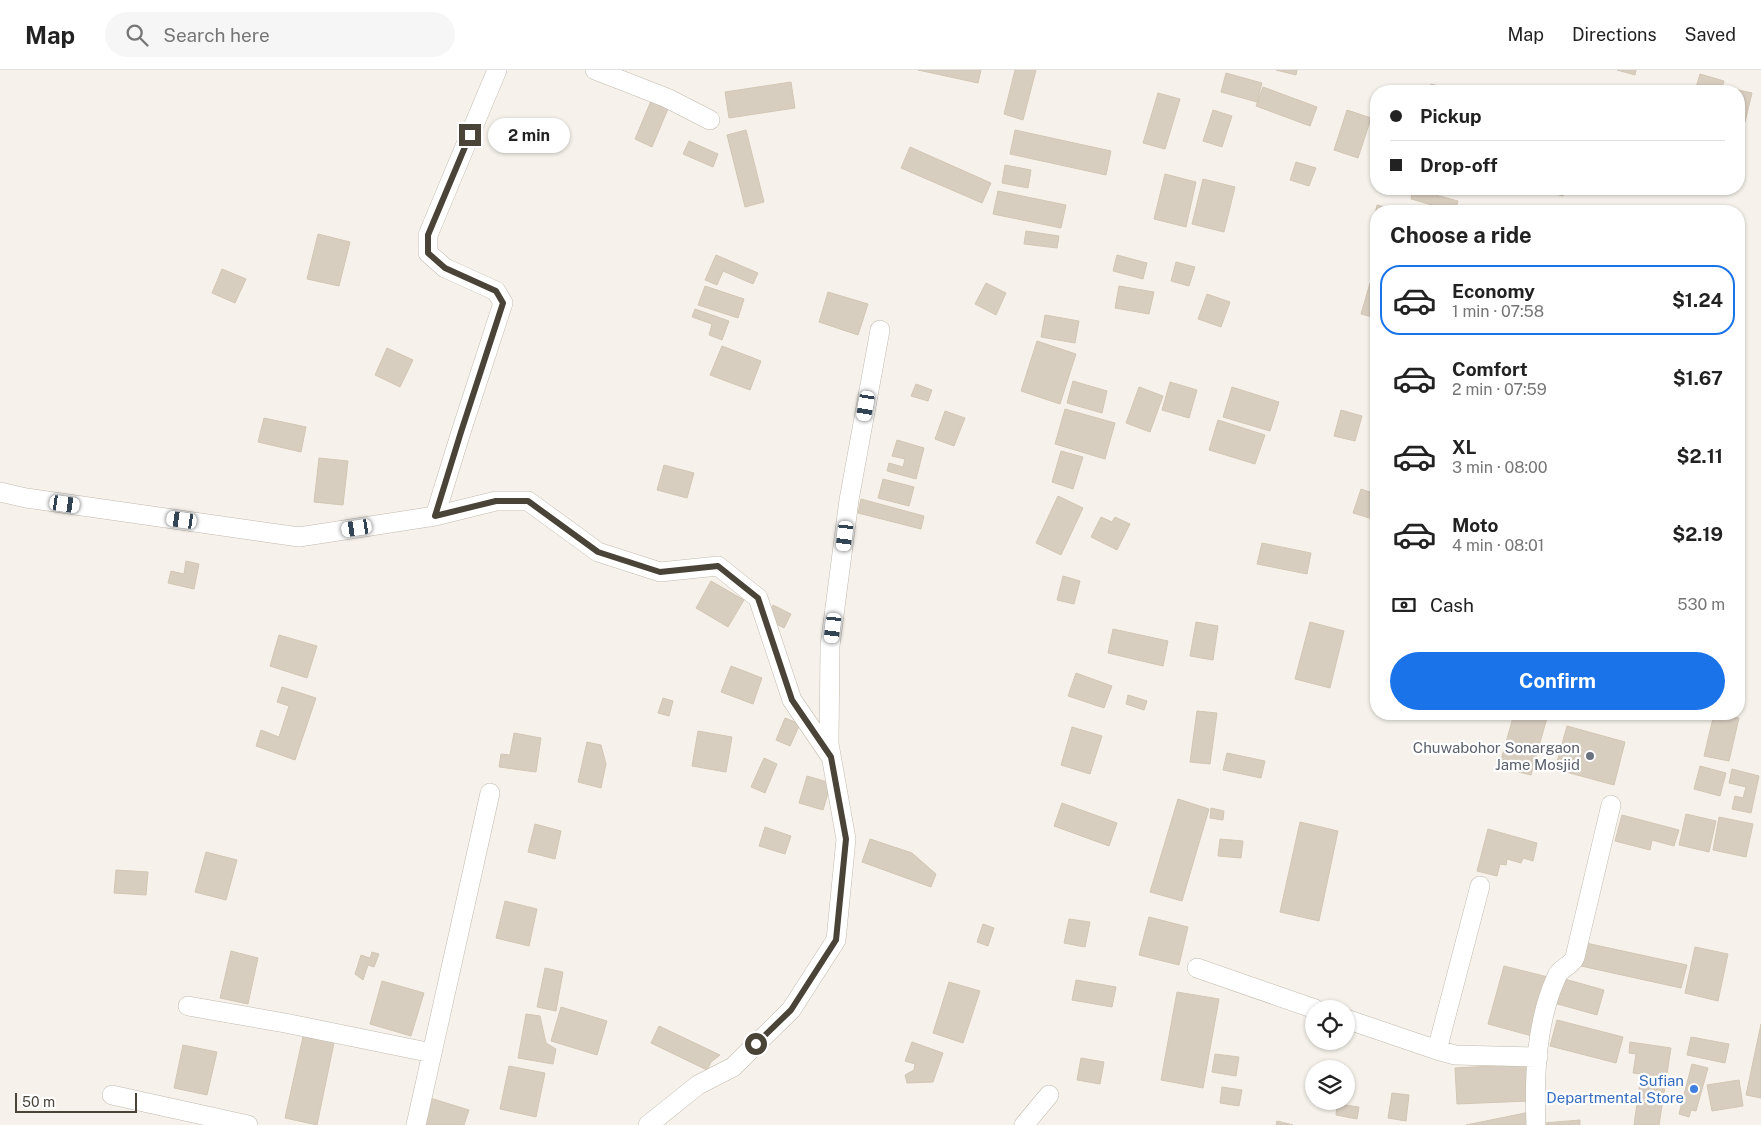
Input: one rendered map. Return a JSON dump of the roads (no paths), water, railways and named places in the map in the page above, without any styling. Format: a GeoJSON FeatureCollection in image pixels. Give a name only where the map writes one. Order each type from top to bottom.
{"type":"FeatureCollection","features":[{"type":"Feature","properties":{"kind":"street"},"geometry":{"type":"LineString","coordinates":[[435,516],[503,303],[496,291],[445,268],[428,253],[428,235],[497,70]]}},
{"type":"Feature","properties":{"kind":"street"},"geometry":{"type":"LineString","coordinates":[[595,70],[668,98],[710,120]]}},
{"type":"Feature","properties":{"kind":"street"},"geometry":{"type":"LineString","coordinates":[[648,1125],[698,1085],[733,1067],[791,1010],[836,940],[846,839],[829,744],[830,646],[849,500],[880,330]]}},
{"type":"Feature","properties":{"kind":"street"},"geometry":{"type":"LineString","coordinates":[[0,492],[26,498],[299,537],[435,516],[496,501],[528,501],[598,552],[660,572],[718,566],[758,598],[792,700],[831,757]]}},
{"type":"Feature","properties":{"kind":"street"},"geometry":{"type":"LineString","coordinates":[[416,1125],[490,793]]}},
{"type":"Feature","properties":{"kind":"street"},"geometry":{"type":"LineString","coordinates":[[1536,1125],[1535,1102],[1543,1016],[1558,973],[1573,962],[1575,957],[1611,805]]}},
{"type":"Feature","properties":{"kind":"street"},"geometry":{"type":"LineString","coordinates":[[1437,1050],[1480,886]]}},
{"type":"Feature","properties":{"kind":"street"},"geometry":{"type":"LineString","coordinates":[[1197,968],[1305,1006]]}},
{"type":"Feature","properties":{"kind":"street"},"geometry":{"type":"LineString","coordinates":[[188,1006],[285,1023],[432,1053]]}},
{"type":"Feature","properties":{"kind":"street"},"geometry":{"type":"LineString","coordinates":[[1355,1022],[1437,1050],[1455,1054],[1538,1057]]}},
{"type":"Feature","properties":{"kind":"street"},"geometry":{"type":"LineString","coordinates":[[112,1095],[248,1125]]}},
{"type":"Feature","properties":{"kind":"street"},"geometry":{"type":"LineString","coordinates":[[1024,1125],[1048,1095]]}},
{"type":"Feature","properties":{"kind":"place","name":"Chuwabohor Sonargaon Jame Mosjid"},"geometry":{"type":"Point","coordinates":[1590,756]}},
{"type":"Feature","properties":{"kind":"place","name":"Sufian Departmental Store"},"geometry":{"type":"Point","coordinates":[1694,1089]}}]}
